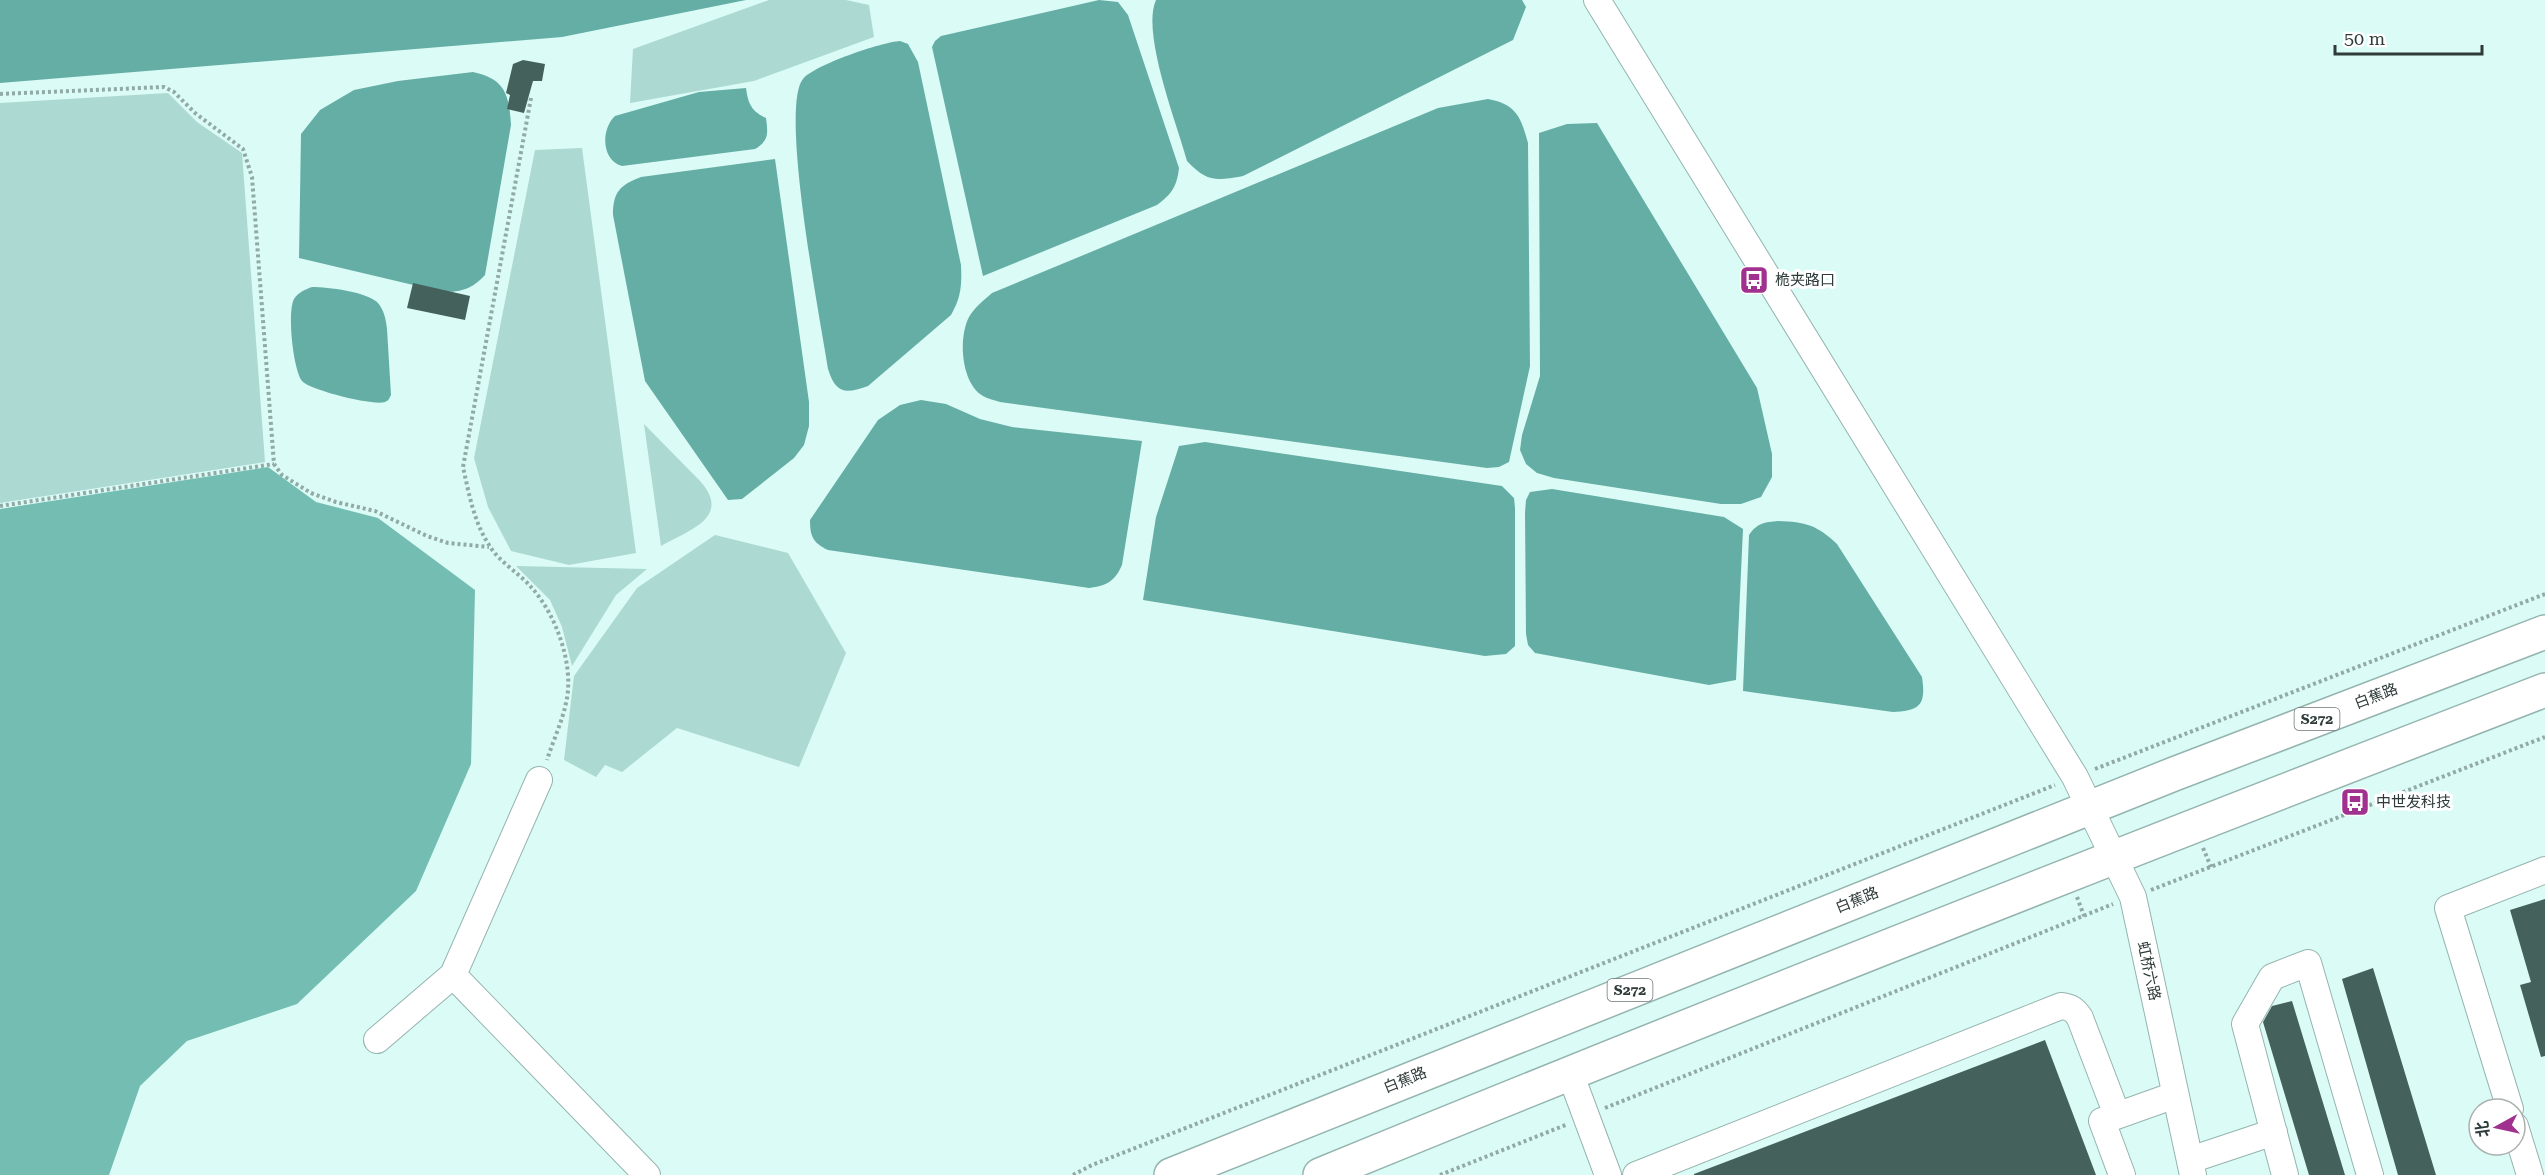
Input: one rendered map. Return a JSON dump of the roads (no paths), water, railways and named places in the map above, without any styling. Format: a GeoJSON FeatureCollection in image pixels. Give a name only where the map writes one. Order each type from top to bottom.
{"type":"FeatureCollection","features":[{"type":"Feature","properties":{"kind":"main road","name":"白蕉路"},"geometry":{"type":"LineString","coordinates":[[1171,1175],[2090,808],[2545,632]]}},
{"type":"Feature","properties":{"kind":"main road"},"geometry":{"type":"LineString","coordinates":[[1320,1175],[2113,856],[2545,690]]}},
{"type":"Feature","properties":{"kind":"street","name":"虹桥六路"},"geometry":{"type":"LineString","coordinates":[[1597,0],[2075,777],[2133,897],[2191,1167]]}},
{"type":"Feature","properties":{"kind":"street"},"geometry":{"type":"LineString","coordinates":[[377,1040],[453,975],[540,780]]}},
{"type":"Feature","properties":{"kind":"street"},"geometry":{"type":"LineString","coordinates":[[2506,1097],[2448,908],[2545,870]]}},
{"type":"Feature","properties":{"kind":"street"},"geometry":{"type":"LineString","coordinates":[[2285,1175],[2245,1024],[2272,977],[2308,963],[2370,1175]]}},
{"type":"Feature","properties":{"kind":"street"},"geometry":{"type":"LineString","coordinates":[[453,975],[647,1175]]}},
{"type":"Feature","properties":{"kind":"street"},"geometry":{"type":"LineString","coordinates":[[1636,1175],[2061,1006],[2075,1011],[2080,1018],[2117,1115]]}},
{"type":"Feature","properties":{"kind":"street"},"geometry":{"type":"LineString","coordinates":[[1570,1073],[1608,1175]]}},
{"type":"Feature","properties":{"kind":"street"},"geometry":{"type":"LineString","coordinates":[[2122,1175],[2102,1120],[2175,1095]]}},
{"type":"Feature","properties":{"kind":"street"},"geometry":{"type":"LineString","coordinates":[[2191,1167],[2274,1132]]}},
{"type":"Feature","properties":{"kind":"street"},"geometry":{"type":"LineString","coordinates":[[2524,1157],[2530,1175]]}},
{"type":"Feature","properties":{"kind":"water"},"geometry":{"type":"Polygon","coordinates":[[[0,0],[746,0],[562,37],[0,83],[0,0]]]}},
{"type":"Feature","properties":{"kind":"water"},"geometry":{"type":"Polygon","coordinates":[[[1099,0],[1118,2],[1128,15],[1179,168],[1175,185],[1157,205],[983,276],[932,47],[941,36],[1099,0]]]}},
{"type":"Feature","properties":{"kind":"water"},"geometry":{"type":"Polygon","coordinates":[[[1156,0],[1522,0],[1526,7],[1513,40],[1243,176],[1218,179],[1200,173],[1187,161],[1157,56],[1153,34],[1156,0]]]}},
{"type":"Feature","properties":{"kind":"water"},"geometry":{"type":"Polygon","coordinates":[[[900,41],[908,44],[918,62],[961,265],[960,291],[951,315],[868,386],[847,391],[834,383],[828,369],[804,218],[796,130],[797,98],[803,79],[820,67],[864,50],[900,41]]]}},
{"type":"Feature","properties":{"kind":"water"},"geometry":{"type":"Polygon","coordinates":[[[473,72],[484,75],[499,84],[507,96],[511,125],[485,275],[476,284],[466,289],[443,292],[299,258],[301,134],[320,110],[354,90],[398,81],[473,72]]]}},
{"type":"Feature","properties":{"kind":"water"},"geometry":{"type":"Polygon","coordinates":[[[746,88],[751,106],[766,118],[767,136],[763,143],[755,149],[622,166],[615,163],[607,151],[605,144],[607,128],[615,116],[699,92],[746,88]]]}},
{"type":"Feature","properties":{"kind":"water"},"geometry":{"type":"Polygon","coordinates":[[[1488,99],[1505,104],[1516,113],[1528,143],[1530,366],[1509,462],[1499,467],[1487,468],[1000,402],[983,396],[970,381],[964,360],[963,336],[969,317],[992,293],[1438,108],[1488,99]]]}},
{"type":"Feature","properties":{"kind":"water"},"geometry":{"type":"Polygon","coordinates":[[[1597,123],[1757,388],[1772,454],[1772,477],[1761,497],[1741,504],[1721,504],[1554,478],[1537,473],[1526,464],[1520,450],[1522,435],[1540,376],[1539,133],[1567,124],[1597,123]]]}},
{"type":"Feature","properties":{"kind":"water"},"geometry":{"type":"Polygon","coordinates":[[[775,159],[809,402],[809,426],[804,445],[794,458],[742,499],[728,500],[645,381],[613,207],[619,190],[641,177],[775,159]]]}},
{"type":"Feature","properties":{"kind":"water"},"geometry":{"type":"Polygon","coordinates":[[[312,287],[337,289],[364,295],[372,298],[379,305],[387,329],[391,395],[387,401],[368,402],[342,396],[316,389],[302,381],[294,353],[291,327],[292,306],[298,295],[312,287]]]}},
{"type":"Feature","properties":{"kind":"water"},"geometry":{"type":"Polygon","coordinates":[[[921,400],[946,404],[980,419],[1012,427],[1142,441],[1122,565],[1113,579],[1101,586],[1089,588],[828,550],[819,545],[812,535],[810,520],[878,420],[900,405],[921,400]]]}},
{"type":"Feature","properties":{"kind":"water"},"geometry":{"type":"Polygon","coordinates":[[[1205,442],[1502,486],[1514,498],[1515,508],[1515,646],[1506,654],[1485,656],[1143,600],[1156,517],[1179,446],[1205,442]]]}},
{"type":"Feature","properties":{"kind":"water"},"geometry":{"type":"Polygon","coordinates":[[[1552,489],[1724,517],[1743,529],[1736,680],[1709,685],[1535,653],[1528,645],[1526,634],[1526,500],[1530,492],[1552,489]]]}},
{"type":"Feature","properties":{"kind":"water"},"geometry":{"type":"Polygon","coordinates":[[[1778,521],[1810,526],[1837,544],[1922,677],[1922,700],[1916,708],[1893,712],[1743,691],[1749,535],[1762,524],[1778,521]]]}},
{"type":"Feature","properties":{"kind":"place","name":"桅夹路口"},"geometry":{"type":"Point","coordinates":[1754,280]}},
{"type":"Feature","properties":{"kind":"place","name":"中世发科技"},"geometry":{"type":"Point","coordinates":[2355,802]}}]}
